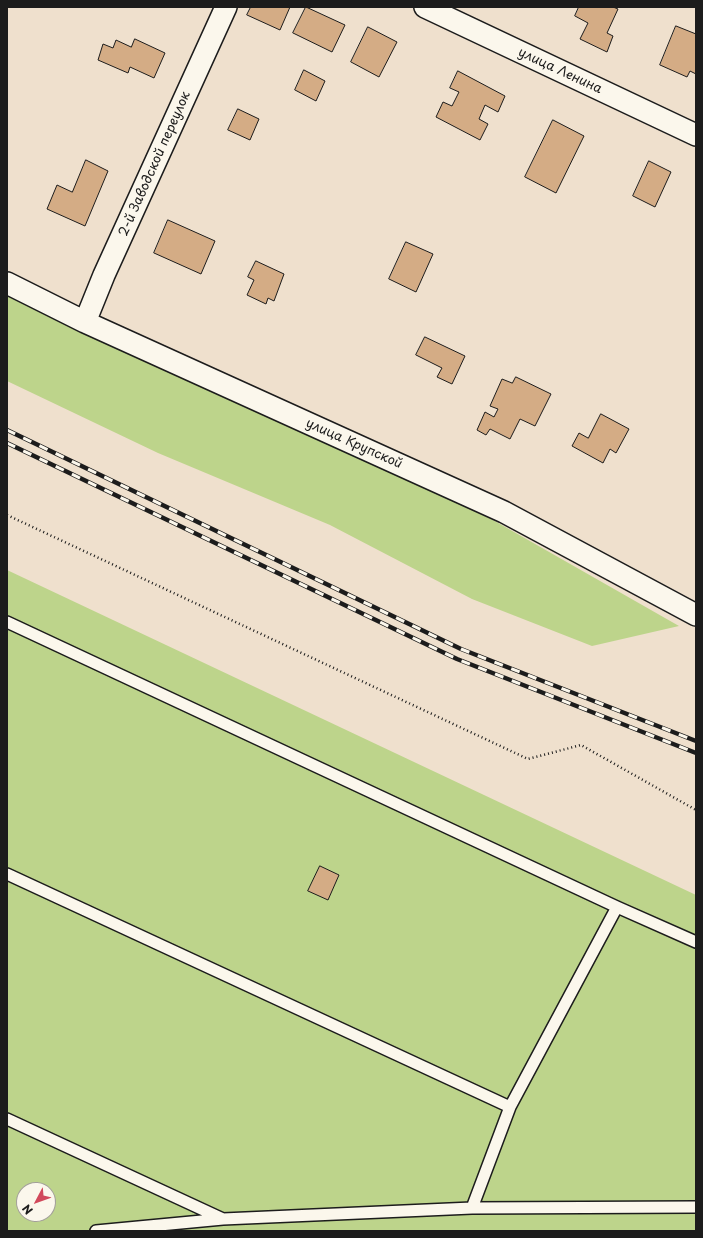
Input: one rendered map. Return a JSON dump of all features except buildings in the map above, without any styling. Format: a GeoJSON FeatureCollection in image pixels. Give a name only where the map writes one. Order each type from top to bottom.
{"type":"FeatureCollection","features":[{"type":"Feature","properties":{"kind":"street","name":"2-й Заводской переулок"},"geometry":{"type":"LineString","coordinates":[[85,322],[104,275],[226,7]]}},
{"type":"Feature","properties":{"kind":"street","name":"улица Ленина"},"geometry":{"type":"LineString","coordinates":[[425,7],[696,135]]}},
{"type":"Feature","properties":{"kind":"street","name":"улица Крупской"},"geometry":{"type":"LineString","coordinates":[[7,283],[85,322],[504,512],[696,615]]}},
{"type":"Feature","properties":{"kind":"lane"},"geometry":{"type":"LineString","coordinates":[[7,622],[617,907],[696,942]]}},
{"type":"Feature","properties":{"kind":"lane"},"geometry":{"type":"LineString","coordinates":[[7,874],[510,1108]]}},
{"type":"Feature","properties":{"kind":"lane"},"geometry":{"type":"LineString","coordinates":[[472,1208],[510,1108],[617,907]]}},
{"type":"Feature","properties":{"kind":"lane"},"geometry":{"type":"LineString","coordinates":[[7,1119],[224,1219]]}},
{"type":"Feature","properties":{"kind":"lane"},"geometry":{"type":"LineString","coordinates":[[96,1231],[224,1219],[472,1208],[696,1207]]}},
{"type":"Feature","properties":{"kind":"path"},"geometry":{"type":"LineString","coordinates":[[7,515],[528,759],[580,745],[696,810]]}},
{"type":"Feature","properties":{"kind":"green space"},"geometry":{"type":"Polygon","coordinates":[[[7,285],[493,520],[679,626],[592,646],[472,599],[330,525],[158,453],[7,381],[7,285]]]}},
{"type":"Feature","properties":{"kind":"green space"},"geometry":{"type":"Polygon","coordinates":[[[7,570],[696,895],[696,1231],[7,1231],[7,570]]]}},
{"type":"Feature","properties":{"kind":"railway"},"geometry":{"type":"LineString","coordinates":[[7,430],[461,649],[696,741]]}},
{"type":"Feature","properties":{"kind":"railway"},"geometry":{"type":"LineString","coordinates":[[7,443],[457,659],[696,753]]}}]}
